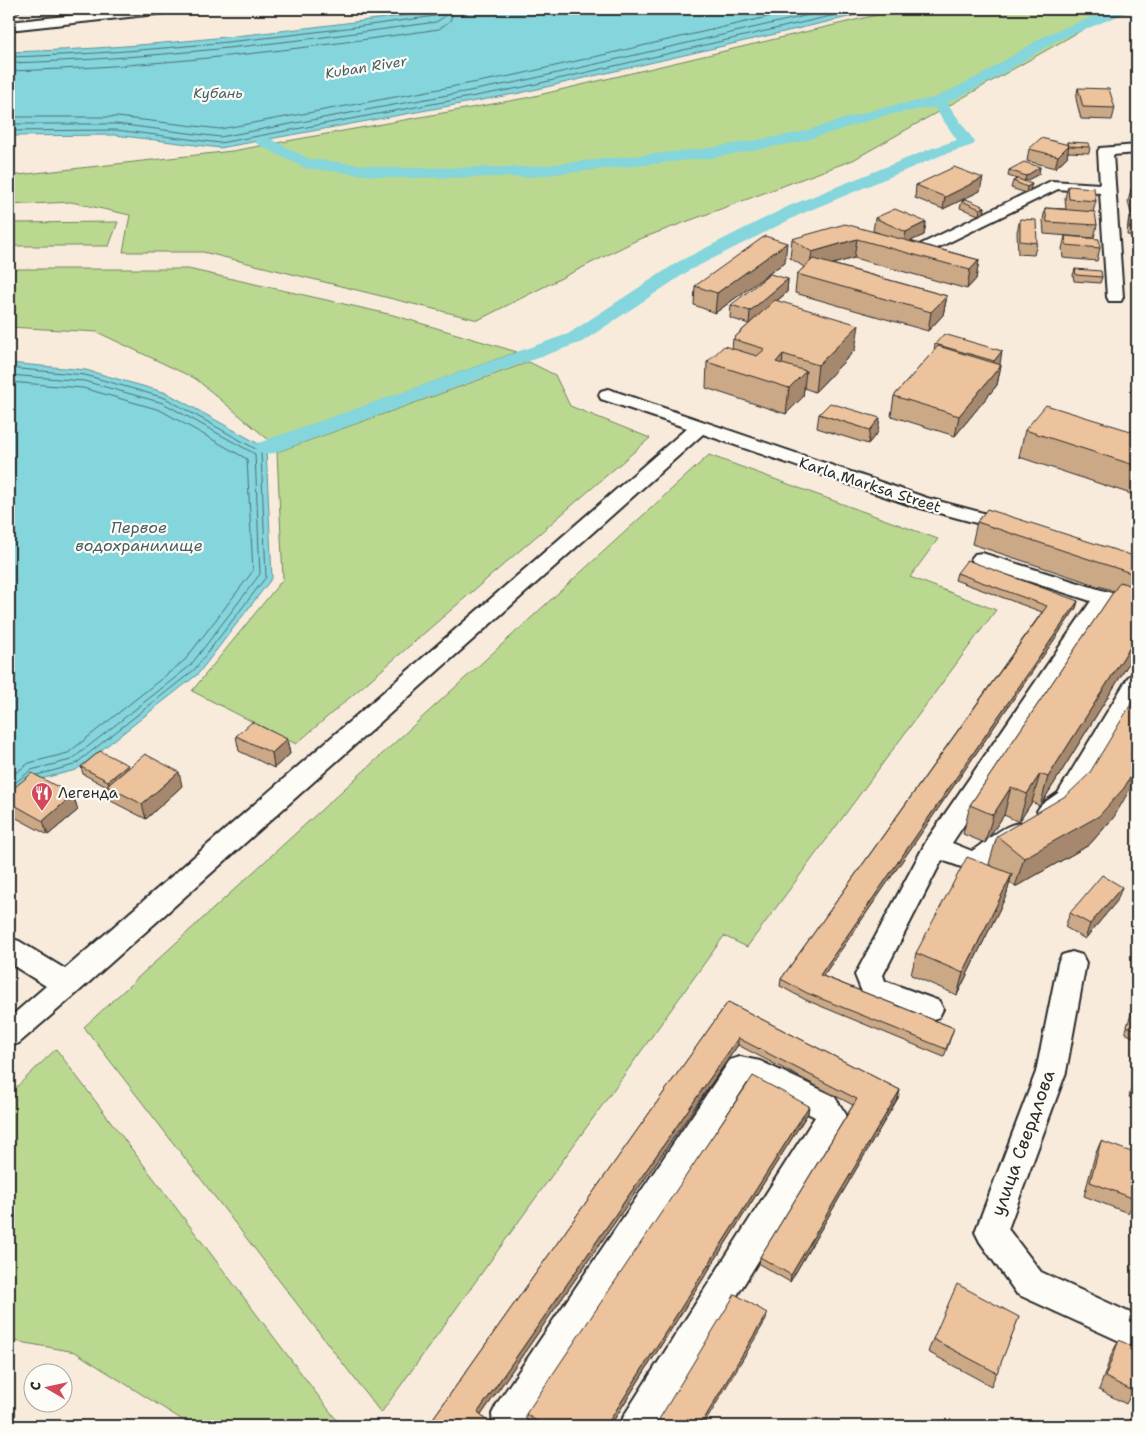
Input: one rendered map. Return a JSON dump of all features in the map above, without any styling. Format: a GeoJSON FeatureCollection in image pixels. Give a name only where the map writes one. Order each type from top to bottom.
{"type":"FeatureCollection","features":[{"type":"Feature","properties":{"kind":"street"},"geometry":{"type":"LineString","coordinates":[[9,26],[166,9]]}},
{"type":"Feature","properties":{"kind":"street"},"geometry":{"type":"LineString","coordinates":[[1115,297],[1106,151],[1137,149]]}},
{"type":"Feature","properties":{"kind":"street"},"geometry":{"type":"LineString","coordinates":[[921,250],[1056,184],[1108,189]]}},
{"type":"Feature","properties":{"kind":"street","name":"Karla Marksa Street"},"geometry":{"type":"LineString","coordinates":[[608,395],[699,428],[920,502],[1032,532]]}},
{"type":"Feature","properties":{"kind":"street"},"geometry":{"type":"LineString","coordinates":[[9,1034],[699,428]]}},
{"type":"Feature","properties":{"kind":"street"},"geometry":{"type":"LineString","coordinates":[[982,559],[1137,608]]}},
{"type":"Feature","properties":{"kind":"street"},"geometry":{"type":"LineString","coordinates":[[929,1009],[874,989],[869,975],[936,847],[1104,597]]}},
{"type":"Feature","properties":{"kind":"street"},"geometry":{"type":"LineString","coordinates":[[936,847],[975,862],[1067,799],[1137,681]]}},
{"type":"Feature","properties":{"kind":"street"},"geometry":{"type":"LineString","coordinates":[[9,949],[67,985]]}},
{"type":"Feature","properties":{"kind":"street","name":"улица Свердлова"},"geometry":{"type":"LineString","coordinates":[[1072,963],[1051,1072],[991,1232],[1029,1283],[1137,1333]]}},
{"type":"Feature","properties":{"kind":"street"},"geometry":{"type":"LineString","coordinates":[[511,1426],[510,1414],[740,1069],[750,1070],[823,1105],[832,1116],[637,1426]]}},
{"type":"Feature","properties":{"kind":"green space"},"geometry":{"type":"Polygon","coordinates":[[[902,9],[1119,9],[853,160],[637,240],[478,320],[203,252],[123,252],[130,215],[71,202],[9,205],[9,176],[232,151],[526,98],[902,9]]]}},
{"type":"Feature","properties":{"kind":"green space"},"geometry":{"type":"Polygon","coordinates":[[[118,222],[109,246],[9,246],[9,223],[118,222]]]}},
{"type":"Feature","properties":{"kind":"green space"},"geometry":{"type":"Polygon","coordinates":[[[9,269],[188,269],[393,315],[517,352],[270,441],[196,379],[97,332],[9,327],[9,269]]]}},
{"type":"Feature","properties":{"kind":"green space"},"geometry":{"type":"Polygon","coordinates":[[[529,362],[555,375],[570,406],[650,438],[296,744],[192,691],[283,579],[277,452],[529,362]]]}},
{"type":"Feature","properties":{"kind":"green space"},"geometry":{"type":"Polygon","coordinates":[[[709,455],[938,539],[910,577],[996,610],[747,947],[724,936],[381,1413],[84,1027],[709,455]]]}},
{"type":"Feature","properties":{"kind":"green space"},"geometry":{"type":"Polygon","coordinates":[[[56,1049],[341,1426],[192,1426],[75,1352],[9,1340],[9,1094],[56,1049]]]}},
{"type":"Feature","properties":{"kind":"water","name":"Кубань"},"geometry":{"type":"Polygon","coordinates":[[[452,9],[883,9],[520,93],[220,148],[115,135],[9,136],[9,52],[175,42],[452,9]]]}},
{"type":"Feature","properties":{"kind":"water","name":"Первое водохранилище"},"geometry":{"type":"Polygon","coordinates":[[[9,363],[86,370],[167,393],[266,448],[272,578],[198,674],[76,770],[36,780],[9,803],[9,363]]]}},
{"type":"Feature","properties":{"kind":"building"},"geometry":{"type":"Polygon","coordinates":[[[1078,88],[1109,89],[1115,108],[1083,107],[1078,88]]]}},
{"type":"Feature","properties":{"kind":"building"},"geometry":{"type":"Polygon","coordinates":[[[1041,138],[1069,145],[1058,156],[1029,149],[1041,138]]]}},
{"type":"Feature","properties":{"kind":"building"},"geometry":{"type":"Polygon","coordinates":[[[1067,142],[1089,143],[1090,147],[1069,146],[1067,142]]]}},
{"type":"Feature","properties":{"kind":"building"},"geometry":{"type":"Polygon","coordinates":[[[1024,162],[1040,167],[1026,176],[1009,170],[1024,162]]]}},
{"type":"Feature","properties":{"kind":"building"},"geometry":{"type":"Polygon","coordinates":[[[954,167],[983,178],[945,197],[916,185],[954,167]]]}},
{"type":"Feature","properties":{"kind":"building"},"geometry":{"type":"Polygon","coordinates":[[[1018,179],[1032,184],[1027,187],[1013,181],[1018,179]]]}},
{"type":"Feature","properties":{"kind":"building"},"geometry":{"type":"Polygon","coordinates":[[[1068,186],[1094,188],[1096,201],[1069,199],[1068,186]]]}},
{"type":"Feature","properties":{"kind":"building"},"geometry":{"type":"Polygon","coordinates":[[[1131,189],[1137,190],[1137,201],[1134,201],[1131,189]]]}},
{"type":"Feature","properties":{"kind":"building"},"geometry":{"type":"Polygon","coordinates":[[[966,199],[985,207],[980,209],[962,201],[966,199]]]}},
{"type":"Feature","properties":{"kind":"building"},"geometry":{"type":"Polygon","coordinates":[[[1045,208],[1095,212],[1097,225],[1047,222],[1045,208]]]}},
{"type":"Feature","properties":{"kind":"building"},"geometry":{"type":"Polygon","coordinates":[[[895,209],[926,222],[906,232],[875,218],[895,209]]]}},
{"type":"Feature","properties":{"kind":"building"},"geometry":{"type":"Polygon","coordinates":[[[1129,217],[1137,218],[1137,229],[1129,228],[1129,217]]]}},
{"type":"Feature","properties":{"kind":"building"},"geometry":{"type":"Polygon","coordinates":[[[1020,219],[1036,220],[1037,243],[1020,241],[1020,219]]]}},
{"type":"Feature","properties":{"kind":"building"},"geometry":{"type":"Polygon","coordinates":[[[845,224],[979,260],[970,270],[857,239],[812,252],[792,239],[845,224]]]}},
{"type":"Feature","properties":{"kind":"building"},"geometry":{"type":"Polygon","coordinates":[[[765,236],[787,243],[717,293],[695,286],[765,236]]]}},
{"type":"Feature","properties":{"kind":"building"},"geometry":{"type":"Polygon","coordinates":[[[1065,236],[1099,239],[1100,248],[1066,245],[1065,236]]]}},
{"type":"Feature","properties":{"kind":"building"},"geometry":{"type":"Polygon","coordinates":[[[813,259],[947,296],[931,312],[797,274],[813,259]]]}},
{"type":"Feature","properties":{"kind":"building"},"geometry":{"type":"Polygon","coordinates":[[[1075,269],[1101,271],[1102,277],[1076,275],[1075,269]]]}},
{"type":"Feature","properties":{"kind":"building"},"geometry":{"type":"Polygon","coordinates":[[[770,274],[788,279],[750,311],[731,305],[770,274]]]}},
{"type":"Feature","properties":{"kind":"building"},"geometry":{"type":"Polygon","coordinates":[[[775,300],[859,325],[818,365],[783,354],[776,362],[806,371],[789,388],[707,362],[724,346],[757,356],[765,349],[733,339],[775,300]]]}},
{"type":"Feature","properties":{"kind":"building"},"geometry":{"type":"Polygon","coordinates":[[[944,334],[1002,351],[994,361],[935,344],[944,334]]]}},
{"type":"Feature","properties":{"kind":"building"},"geometry":{"type":"Polygon","coordinates":[[[938,346],[1001,365],[959,416],[894,396],[938,346]]]}},
{"type":"Feature","properties":{"kind":"building"},"geometry":{"type":"Polygon","coordinates":[[[830,403],[880,418],[870,430],[819,414],[830,403]]]}},
{"type":"Feature","properties":{"kind":"building"},"geometry":{"type":"Polygon","coordinates":[[[1046,405],[1137,433],[1137,466],[1025,430],[1046,405]]]}},
{"type":"Feature","properties":{"kind":"building"},"geometry":{"type":"Polygon","coordinates":[[[987,509],[1137,557],[1137,575],[977,522],[987,509]]]}},
{"type":"Feature","properties":{"kind":"building"},"geometry":{"type":"Polygon","coordinates":[[[967,560],[1078,601],[820,975],[954,1028],[946,1049],[807,993],[781,979],[1047,606],[957,573],[967,560]]]}},
{"type":"Feature","properties":{"kind":"building"},"geometry":{"type":"Polygon","coordinates":[[[1120,582],[1137,588],[1137,636],[1048,777],[1040,774],[1027,794],[1011,787],[993,815],[970,805],[1120,582]]]}},
{"type":"Feature","properties":{"kind":"building"},"geometry":{"type":"Polygon","coordinates":[[[1137,694],[1137,766],[1124,788],[1099,816],[1024,858],[997,836],[1067,795],[1089,774],[1137,694]]]}},
{"type":"Feature","properties":{"kind":"building"},"geometry":{"type":"Polygon","coordinates":[[[252,722],[287,739],[272,753],[236,736],[252,722]]]}},
{"type":"Feature","properties":{"kind":"building"},"geometry":{"type":"Polygon","coordinates":[[[100,751],[128,765],[108,781],[81,767],[100,751]]]}},
{"type":"Feature","properties":{"kind":"building"},"geometry":{"type":"Polygon","coordinates":[[[145,754],[179,772],[142,804],[107,786],[145,754]]]}},
{"type":"Feature","properties":{"kind":"building"},"geometry":{"type":"Polygon","coordinates":[[[32,773],[73,795],[43,821],[9,802],[9,792],[32,773]]]}},
{"type":"Feature","properties":{"kind":"building"},"geometry":{"type":"Polygon","coordinates":[[[967,857],[1012,874],[963,973],[916,953],[967,857]]]}},
{"type":"Feature","properties":{"kind":"building"},"geometry":{"type":"Polygon","coordinates":[[[1102,875],[1122,887],[1090,924],[1070,913],[1102,875]]]}},
{"type":"Feature","properties":{"kind":"building"},"geometry":{"type":"Polygon","coordinates":[[[1137,998],[1137,1030],[1127,1026],[1137,998]]]}},
{"type":"Feature","properties":{"kind":"building"},"geometry":{"type":"Polygon","coordinates":[[[728,1002],[900,1090],[791,1275],[760,1257],[857,1099],[738,1038],[478,1412],[491,1426],[442,1426],[434,1417],[728,1002]]]}},
{"type":"Feature","properties":{"kind":"building"},"geometry":{"type":"Polygon","coordinates":[[[753,1076],[809,1106],[606,1426],[544,1426],[526,1414],[753,1076]]]}},
{"type":"Feature","properties":{"kind":"building"},"geometry":{"type":"Polygon","coordinates":[[[1101,1141],[1137,1154],[1137,1189],[1135,1199],[1090,1182],[1101,1141]]]}},
{"type":"Feature","properties":{"kind":"building"},"geometry":{"type":"Polygon","coordinates":[[[957,1284],[1019,1317],[997,1373],[933,1339],[957,1284]]]}},
{"type":"Feature","properties":{"kind":"building"},"geometry":{"type":"Polygon","coordinates":[[[735,1294],[767,1313],[700,1426],[655,1426],[735,1294]]]}},
{"type":"Feature","properties":{"kind":"building"},"geometry":{"type":"Polygon","coordinates":[[[1119,1340],[1137,1349],[1137,1379],[1133,1391],[1105,1377],[1119,1340]]]}},
{"type":"Feature","properties":{"kind":"waterway"},"geometry":{"type":"LineString","coordinates":[[938,102],[986,78],[1051,38],[1123,9]]}},
{"type":"Feature","properties":{"kind":"waterway"},"geometry":{"type":"LineString","coordinates":[[263,141],[305,163],[391,173],[527,172],[710,153],[800,137],[885,111],[938,102]]}},
{"type":"Feature","properties":{"kind":"waterway"},"geometry":{"type":"LineString","coordinates":[[266,448],[575,338],[684,266],[795,210],[936,152],[967,142],[938,102]]}},
{"type":"Feature","properties":{"kind":"place","name":"Легенда"},"geometry":{"type":"Point","coordinates":[42,812]}},
{"type":"Feature","properties":{"kind":"water label","name":"Kuban River"},"geometry":{"type":"Point","coordinates":[366,67]}}]}
